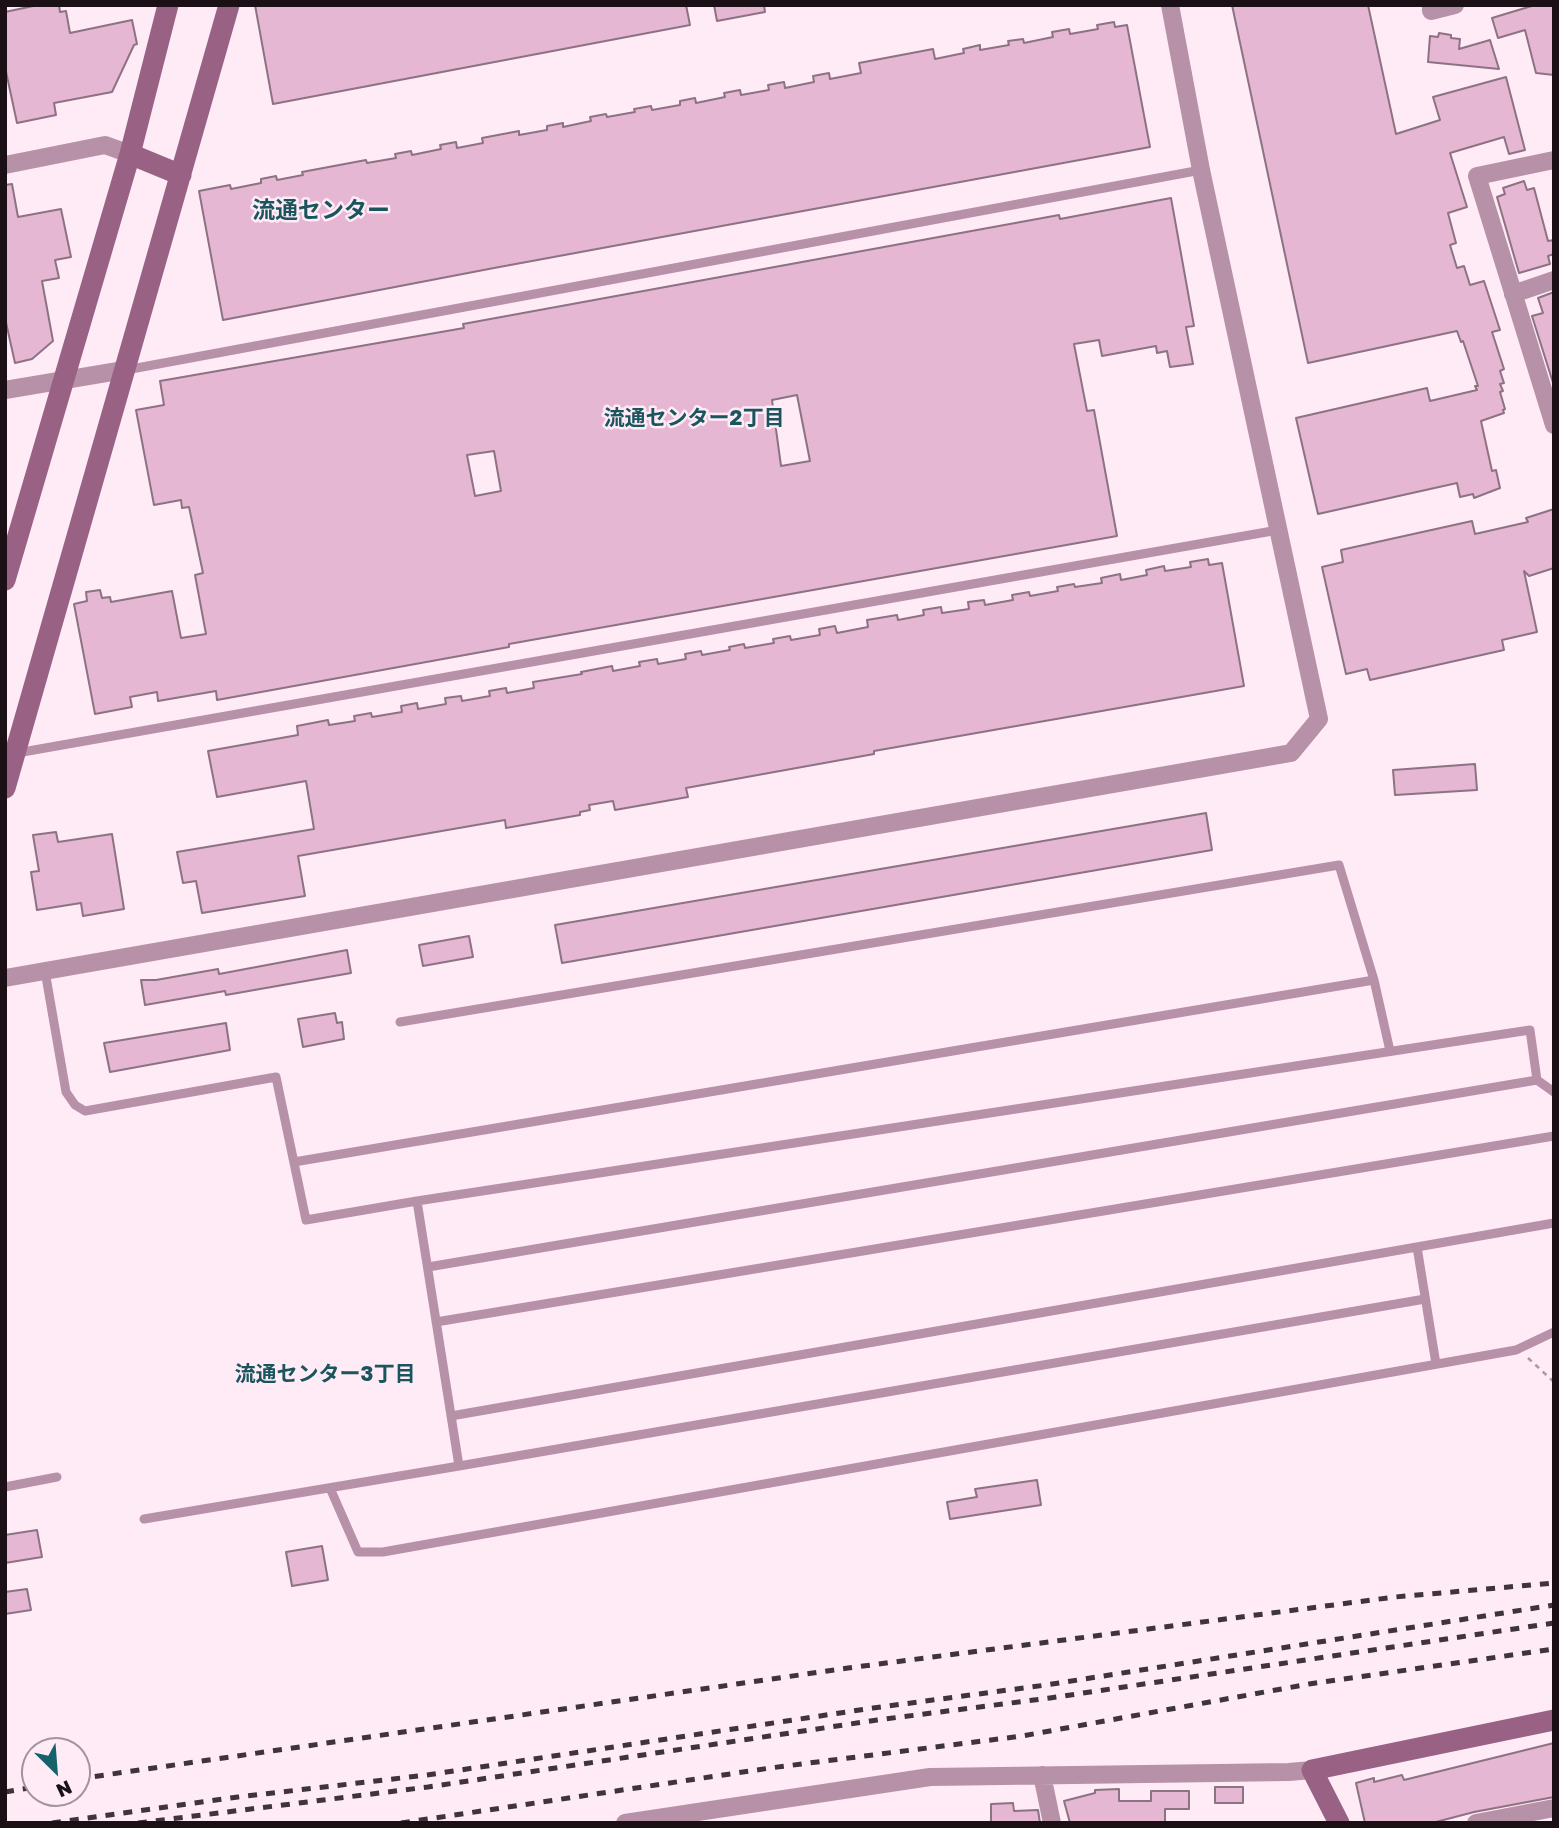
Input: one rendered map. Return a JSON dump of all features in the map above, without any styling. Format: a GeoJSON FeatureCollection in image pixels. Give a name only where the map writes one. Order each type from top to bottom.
{"type":"FeatureCollection","features":[{"type":"Feature","properties":{"kind":"street"},"geometry":{"type":"LineString","coordinates":[[5,580],[130,154],[168,5]]}},
{"type":"Feature","properties":{"kind":"street"},"geometry":{"type":"LineString","coordinates":[[5,788],[11,755],[229,5]]}},
{"type":"Feature","properties":{"kind":"street"},"geometry":{"type":"LineString","coordinates":[[5,978],[1291,753],[1318,719],[1201,170],[1170,5]]}},
{"type":"Feature","properties":{"kind":"street"},"geometry":{"type":"LineString","coordinates":[[1431,5],[1431,11],[1455,5]]}},
{"type":"Feature","properties":{"kind":"street"},"geometry":{"type":"LineString","coordinates":[[5,165],[105,145],[181,175]]}},
{"type":"Feature","properties":{"kind":"street"},"geometry":{"type":"LineString","coordinates":[[1554,160],[1477,176],[1513,293],[1549,395],[1554,425]]}},
{"type":"Feature","properties":{"kind":"street"},"geometry":{"type":"LineString","coordinates":[[1513,293],[1554,280]]}},
{"type":"Feature","properties":{"kind":"street"},"geometry":{"type":"LineString","coordinates":[[5,390],[124,370]]}},
{"type":"Feature","properties":{"kind":"street"},"geometry":{"type":"LineString","coordinates":[[625,1823],[686,1818],[930,1777],[1312,1770],[1554,1720]]}},
{"type":"Feature","properties":{"kind":"street"},"geometry":{"type":"LineString","coordinates":[[1312,1770],[1339,1823]]}},
{"type":"Feature","properties":{"kind":"street"},"geometry":{"type":"LineString","coordinates":[[1042,1774],[1052,1823]]}},
{"type":"Feature","properties":{"kind":"street"},"geometry":{"type":"LineString","coordinates":[[1476,1823],[1554,1808]]}},
{"type":"Feature","properties":{"kind":"lane"},"geometry":{"type":"LineString","coordinates":[[124,370],[1201,170]]}},
{"type":"Feature","properties":{"kind":"lane"},"geometry":{"type":"LineString","coordinates":[[11,755],[1278,530]]}},
{"type":"Feature","properties":{"kind":"lane"},"geometry":{"type":"LineString","coordinates":[[400,1022],[1339,866],[1374,980],[1391,1051]]}},
{"type":"Feature","properties":{"kind":"lane"},"geometry":{"type":"LineString","coordinates":[[44,971],[66,1092],[75,1105],[85,1111],[276,1077],[306,1220],[1530,1030],[1537,1080]]}},
{"type":"Feature","properties":{"kind":"lane"},"geometry":{"type":"LineString","coordinates":[[294,1162],[1374,980]]}},
{"type":"Feature","properties":{"kind":"lane"},"geometry":{"type":"LineString","coordinates":[[428,1267],[1537,1080],[1554,1092]]}},
{"type":"Feature","properties":{"kind":"lane"},"geometry":{"type":"LineString","coordinates":[[436,1322],[1554,1136]]}},
{"type":"Feature","properties":{"kind":"lane"},"geometry":{"type":"LineString","coordinates":[[417,1201],[459,1466]]}},
{"type":"Feature","properties":{"kind":"lane"},"geometry":{"type":"LineString","coordinates":[[451,1416],[1554,1223]]}},
{"type":"Feature","properties":{"kind":"lane"},"geometry":{"type":"LineString","coordinates":[[1417,1247],[1436,1364]]}},
{"type":"Feature","properties":{"kind":"lane"},"geometry":{"type":"LineString","coordinates":[[144,1519],[1425,1299]]}},
{"type":"Feature","properties":{"kind":"lane"},"geometry":{"type":"LineString","coordinates":[[330,1488],[358,1552],[383,1552],[1436,1364],[1518,1348],[1554,1332]]}},
{"type":"Feature","properties":{"kind":"lane"},"geometry":{"type":"LineString","coordinates":[[5,1486],[57,1477]]}},
{"type":"Feature","properties":{"kind":"path"},"geometry":{"type":"LineString","coordinates":[[1518,1348],[1554,1382]]}},
{"type":"Feature","properties":{"kind":"building"},"geometry":{"type":"Polygon","coordinates":[[[38,5],[59,5],[60,12],[66,11],[70,33],[132,20],[137,44],[134,45],[112,92],[54,103],[56,115],[17,123],[5,67],[5,12],[38,5]]]}},
{"type":"Feature","properties":{"kind":"building"},"geometry":{"type":"Polygon","coordinates":[[[255,5],[686,5],[690,25],[273,104],[255,5]]]}},
{"type":"Feature","properties":{"kind":"building"},"geometry":{"type":"Polygon","coordinates":[[[714,5],[764,5],[765,12],[717,21],[714,5]]]}},
{"type":"Feature","properties":{"kind":"building"},"geometry":{"type":"Polygon","coordinates":[[[1232,5],[1368,5],[1396,134],[1440,120],[1433,97],[1506,77],[1525,150],[1509,154],[1504,137],[1450,153],[1467,207],[1448,213],[1456,243],[1450,245],[1457,268],[1464,266],[1470,285],[1484,281],[1500,330],[1492,332],[1504,369],[1500,371],[1504,383],[1500,384],[1503,391],[1500,392],[1505,409],[1504,413],[1481,421],[1492,471],[1496,470],[1500,488],[1474,498],[1473,494],[1460,497],[1457,483],[1318,514],[1296,418],[1427,388],[1430,401],[1477,390],[1475,386],[1478,386],[1457,331],[1308,363],[1232,5]]]}},
{"type":"Feature","properties":{"kind":"building"},"geometry":{"type":"Polygon","coordinates":[[[1535,5],[1554,5],[1554,75],[1536,73],[1525,30],[1498,38],[1492,18],[1535,5]]]}},
{"type":"Feature","properties":{"kind":"building"},"geometry":{"type":"Polygon","coordinates":[[[1114,22],[1115,27],[1127,25],[1150,147],[223,320],[199,191],[230,185],[231,189],[261,183],[261,179],[276,176],[277,180],[303,175],[302,172],[366,160],[367,163],[396,158],[395,154],[411,151],[412,155],[441,149],[440,145],[456,142],[457,148],[483,143],[482,138],[519,131],[519,135],[547,130],[547,126],[563,123],[563,127],[591,121],[590,117],[635,112],[634,109],[651,106],[652,110],[680,105],[680,101],[695,98],[696,103],[725,97],[724,93],[740,90],[741,95],[769,90],[768,85],[784,82],[785,88],[814,82],[813,76],[829,73],[830,79],[861,73],[859,63],[933,49],[935,59],[964,53],[963,49],[980,45],[980,50],[1009,45],[1008,41],[1023,39],[1024,43],[1053,37],[1052,32],[1069,29],[1070,34],[1098,29],[1097,25],[1114,22]]]}},
{"type":"Feature","properties":{"kind":"building"},"geometry":{"type":"Polygon","coordinates":[[[1439,33],[1460,39],[1459,49],[1490,40],[1499,69],[1428,62],[1430,36],[1438,37],[1439,33]]]}},
{"type":"Feature","properties":{"kind":"building"},"geometry":{"type":"Polygon","coordinates":[[[1524,181],[1527,190],[1534,188],[1548,241],[1554,240],[1554,254],[1548,256],[1550,264],[1519,273],[1497,197],[1505,194],[1503,188],[1524,181]]]}},
{"type":"Feature","properties":{"kind":"building"},"geometry":{"type":"Polygon","coordinates":[[[12,184],[18,217],[61,209],[71,257],[55,260],[59,278],[42,281],[53,341],[32,359],[15,363],[5,318],[5,185],[12,184]]]}},
{"type":"Feature","properties":{"kind":"building"},"geometry":{"type":"Polygon","coordinates":[[[1171,198],[1194,326],[1186,327],[1193,364],[1170,367],[1167,351],[1157,353],[1156,346],[1102,356],[1099,340],[1074,344],[1087,411],[1094,410],[1117,536],[509,644],[509,647],[217,700],[216,691],[158,701],[157,692],[130,697],[132,707],[95,714],[74,604],[87,601],[86,592],[100,590],[102,598],[110,597],[111,602],[172,591],[181,638],[206,634],[195,575],[203,573],[189,507],[182,508],[181,500],[154,505],[136,410],[164,405],[160,381],[464,328],[463,324],[1059,215],[1060,219],[1171,198]],[[797,395],[772,400],[781,466],[810,461],[797,395]],[[494,451],[467,455],[475,496],[501,491],[494,451]]]}},
{"type":"Feature","properties":{"kind":"building"},"geometry":{"type":"Polygon","coordinates":[[[1554,292],[1554,386],[1532,316],[1543,313],[1538,298],[1554,292]]]}},
{"type":"Feature","properties":{"kind":"building"},"geometry":{"type":"Polygon","coordinates":[[[1554,509],[1554,568],[1529,576],[1524,571],[1537,632],[1502,640],[1504,650],[1370,680],[1367,669],[1346,674],[1322,567],[1343,562],[1341,550],[1472,521],[1475,534],[1528,522],[1526,518],[1554,509]]]}},
{"type":"Feature","properties":{"kind":"building"},"geometry":{"type":"Polygon","coordinates":[[[1208,559],[1209,565],[1222,563],[1244,686],[874,751],[874,754],[686,788],[688,797],[615,810],[613,801],[589,805],[590,810],[580,812],[580,815],[506,828],[505,820],[298,856],[305,896],[202,913],[196,881],[183,883],[177,852],[314,829],[306,781],[217,797],[208,751],[298,735],[297,726],[328,720],[329,725],[355,721],[354,716],[371,713],[372,717],[402,712],[401,706],[417,703],[418,709],[446,704],[445,698],[461,696],[462,701],[490,696],[489,691],[506,688],[507,693],[534,688],[533,682],[612,666],[613,671],[640,666],[639,662],[657,659],[658,664],[686,659],[685,654],[701,651],[702,655],[730,650],[729,647],[744,644],[745,648],[774,643],[773,639],[790,636],[791,640],[820,635],[819,629],[835,626],[837,633],[868,627],[867,620],[897,615],[898,620],[924,615],[923,610],[941,607],[942,613],[969,609],[968,602],[984,600],[985,605],[1013,600],[1012,595],[1029,592],[1030,596],[1058,591],[1057,587],[1102,583],[1101,578],[1120,574],[1121,580],[1147,575],[1146,570],[1164,566],[1165,571],[1191,567],[1190,562],[1208,559]]]}},
{"type":"Feature","properties":{"kind":"building"},"geometry":{"type":"Polygon","coordinates":[[[1475,764],[1477,790],[1395,795],[1393,770],[1475,764]]]}},
{"type":"Feature","properties":{"kind":"building"},"geometry":{"type":"Polygon","coordinates":[[[1206,813],[1212,850],[562,963],[555,925],[1206,813]]]}},
{"type":"Feature","properties":{"kind":"building"},"geometry":{"type":"Polygon","coordinates":[[[56,832],[58,842],[112,834],[124,909],[83,916],[81,903],[37,910],[31,872],[39,871],[33,835],[56,832]]]}},
{"type":"Feature","properties":{"kind":"building"},"geometry":{"type":"Polygon","coordinates":[[[469,936],[473,957],[423,966],[419,945],[469,936]]]}},
{"type":"Feature","properties":{"kind":"building"},"geometry":{"type":"Polygon","coordinates":[[[347,950],[351,973],[226,995],[225,991],[145,1005],[141,980],[156,980],[218,969],[219,974],[347,950]]]}},
{"type":"Feature","properties":{"kind":"building"},"geometry":{"type":"Polygon","coordinates":[[[335,1013],[337,1023],[342,1022],[344,1039],[303,1047],[298,1019],[335,1013]]]}},
{"type":"Feature","properties":{"kind":"building"},"geometry":{"type":"Polygon","coordinates":[[[226,1023],[230,1050],[110,1072],[104,1043],[226,1023]]]}},
{"type":"Feature","properties":{"kind":"building"},"geometry":{"type":"Polygon","coordinates":[[[1037,1480],[1041,1505],[950,1519],[947,1502],[977,1497],[975,1489],[1037,1480]]]}},
{"type":"Feature","properties":{"kind":"building"},"geometry":{"type":"Polygon","coordinates":[[[37,1530],[42,1557],[5,1563],[5,1535],[37,1530]]]}},
{"type":"Feature","properties":{"kind":"building"},"geometry":{"type":"Polygon","coordinates":[[[322,1546],[328,1580],[292,1586],[286,1552],[322,1546]]]}},
{"type":"Feature","properties":{"kind":"building"},"geometry":{"type":"Polygon","coordinates":[[[27,1589],[31,1610],[5,1614],[5,1592],[27,1589]]]}},
{"type":"Feature","properties":{"kind":"building"},"geometry":{"type":"Polygon","coordinates":[[[1554,1743],[1554,1797],[1432,1823],[1365,1823],[1356,1783],[1402,1775],[1404,1780],[1554,1743]]]}},
{"type":"Feature","properties":{"kind":"building"},"geometry":{"type":"Polygon","coordinates":[[[1215,1787],[1243,1787],[1243,1803],[1215,1803],[1215,1787]]]}},
{"type":"Feature","properties":{"kind":"building"},"geometry":{"type":"Polygon","coordinates":[[[1119,1789],[1119,1801],[1151,1801],[1151,1791],[1189,1791],[1189,1809],[1165,1809],[1165,1823],[1070,1823],[1064,1801],[1095,1793],[1095,1790],[1119,1789]]]}},
{"type":"Feature","properties":{"kind":"building"},"geometry":{"type":"Polygon","coordinates":[[[1013,1803],[1014,1811],[1038,1810],[1040,1823],[991,1823],[991,1804],[1013,1803]]]}},
{"type":"Feature","properties":{"kind":"railway"},"geometry":{"type":"LineString","coordinates":[[91,1777],[848,1668],[1395,1597],[1554,1583]]}},
{"type":"Feature","properties":{"kind":"railway"},"geometry":{"type":"LineString","coordinates":[[52,1823],[238,1797],[427,1775],[873,1708],[1046,1685],[1554,1605]]}},
{"type":"Feature","properties":{"kind":"railway"},"geometry":{"type":"LineString","coordinates":[[138,1823],[428,1787],[1554,1623]]}},
{"type":"Feature","properties":{"kind":"railway"},"geometry":{"type":"LineString","coordinates":[[401,1823],[770,1768],[1022,1736],[1309,1684],[1554,1649]]}},
{"type":"Feature","properties":{"kind":"railway"},"geometry":{"type":"LineString","coordinates":[[5,1792],[21,1789]]}},
{"type":"Feature","properties":{"kind":"district","name":"流通センター"},"geometry":{"type":"Point","coordinates":[321,211]}},
{"type":"Feature","properties":{"kind":"district","name":"流通センター2丁目"},"geometry":{"type":"Point","coordinates":[694,418]}},
{"type":"Feature","properties":{"kind":"district","name":"流通センター3丁目"},"geometry":{"type":"Point","coordinates":[325,1374]}}]}
